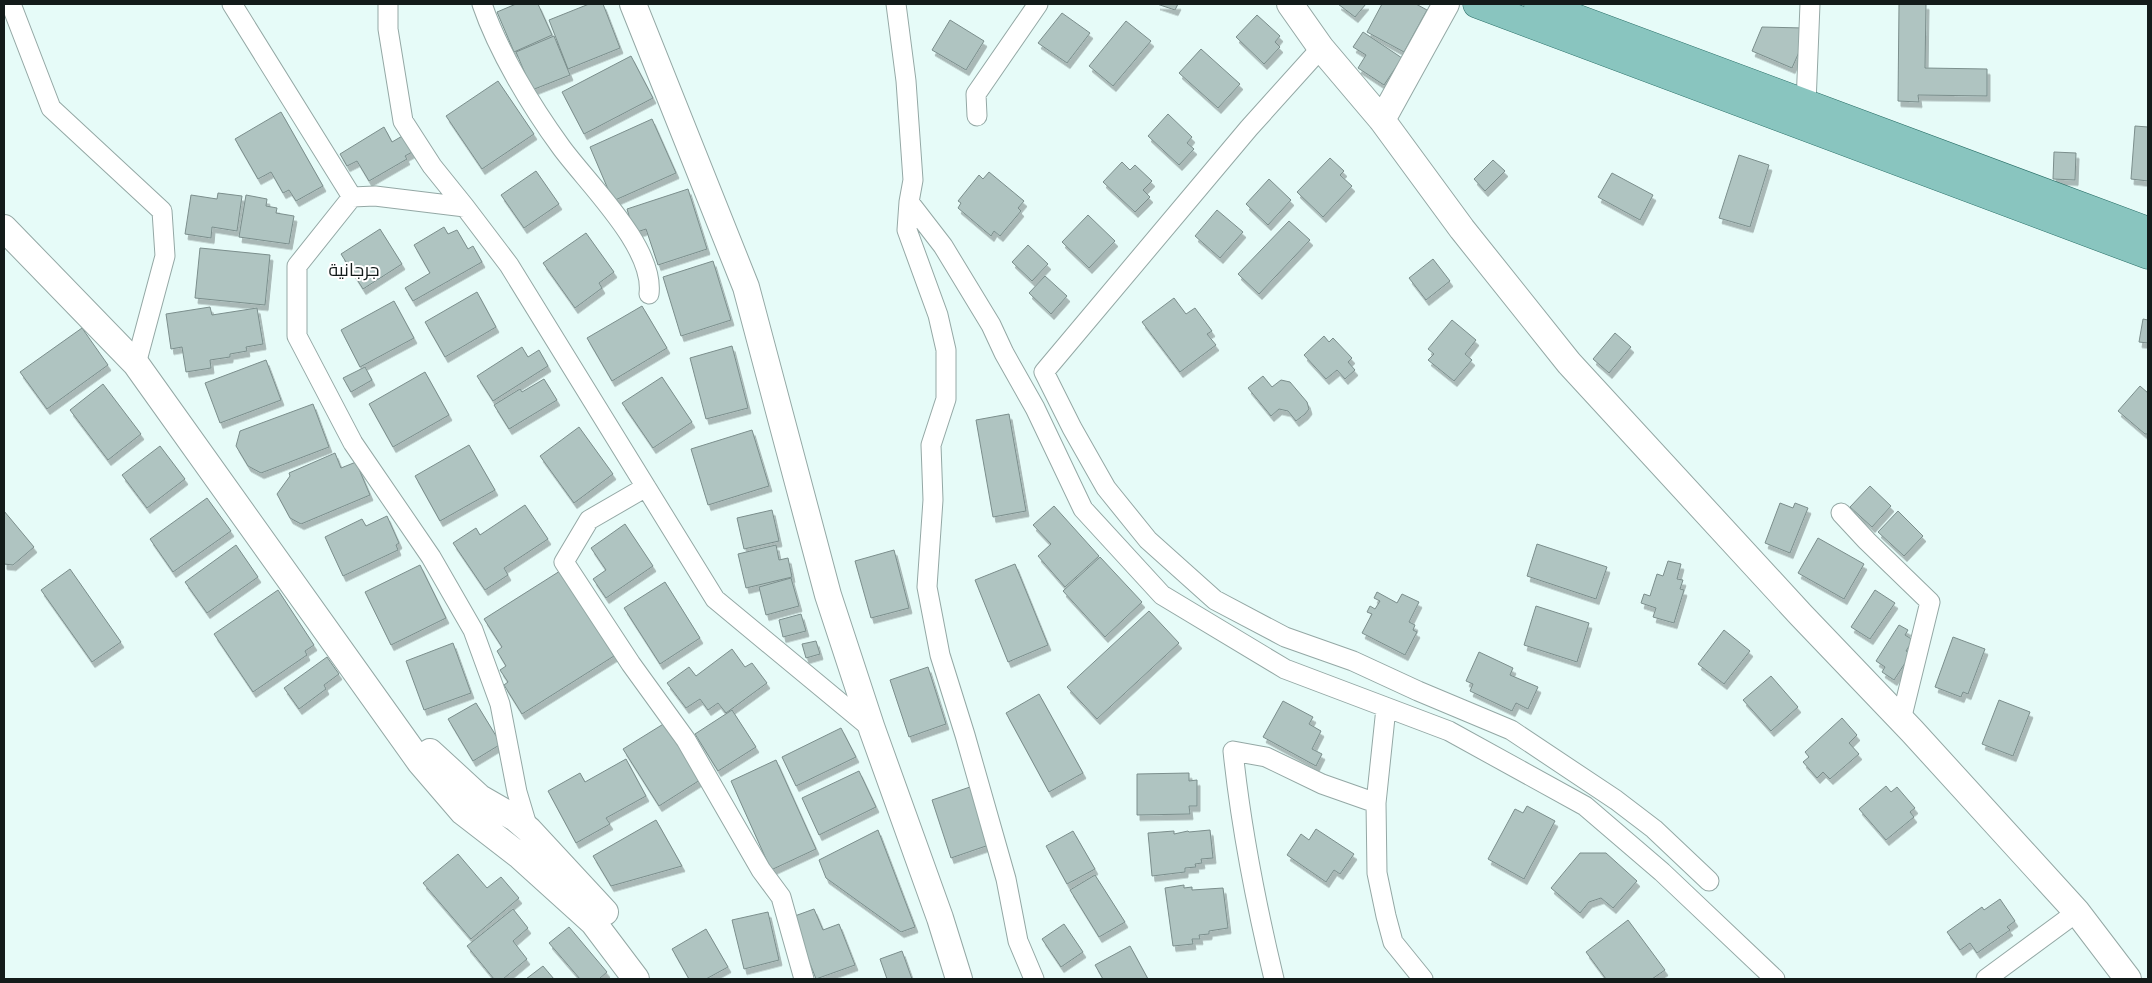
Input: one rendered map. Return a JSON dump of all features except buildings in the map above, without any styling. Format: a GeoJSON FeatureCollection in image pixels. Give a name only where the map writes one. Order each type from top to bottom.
{"type":"FeatureCollection","features":[{"type":"Feature","properties":{"kind":"main road"},"geometry":{"type":"LineString","coordinates":[[633,4],[746,287],[828,595],[872,729],[940,918],[959,979]]}},
{"type":"Feature","properties":{"kind":"main road"},"geometry":{"type":"LineString","coordinates":[[1290,4],[1321,48],[1382,120],[1462,229],[1569,363],[1616,417],[1901,720],[2077,912],[2128,979]]}},
{"type":"Feature","properties":{"kind":"main road"},"geometry":{"type":"LineString","coordinates":[[1382,120],[1446,4]]}},
{"type":"Feature","properties":{"kind":"main road"},"geometry":{"type":"LineString","coordinates":[[1477,4],[2148,255]]}},
{"type":"Feature","properties":{"kind":"main road"},"geometry":{"type":"LineString","coordinates":[[1538,4],[2148,231]]}},
{"type":"Feature","properties":{"kind":"main road"},"geometry":{"type":"LineString","coordinates":[[4,228],[136,364],[357,675],[432,754],[480,798],[529,830],[604,910],[648,968],[654,979]]}},
{"type":"Feature","properties":{"kind":"main road"},"geometry":{"type":"LineString","coordinates":[[503,812],[520,856],[594,922],[636,979]]}},
{"type":"Feature","properties":{"kind":"street"},"geometry":{"type":"LineString","coordinates":[[11,4],[51,108],[162,210],[165,256],[136,364]]}},
{"type":"Feature","properties":{"kind":"street"},"geometry":{"type":"LineString","coordinates":[[232,4],[352,197]]}},
{"type":"Feature","properties":{"kind":"street"},"geometry":{"type":"LineString","coordinates":[[388,4],[388,29],[403,121],[432,166],[509,265],[715,599],[872,729]]}},
{"type":"Feature","properties":{"kind":"street"},"geometry":{"type":"LineString","coordinates":[[482,4],[500,49],[560,147],[611,208],[641,253],[650,287],[649,294]]}},
{"type":"Feature","properties":{"kind":"street"},"geometry":{"type":"LineString","coordinates":[[896,4],[906,81],[913,180],[908,202],[907,230],[938,315],[946,350],[946,399],[931,445],[933,500],[926,587],[940,655],[1006,879],[1018,941],[1034,979]]}},
{"type":"Feature","properties":{"kind":"street"},"geometry":{"type":"LineString","coordinates":[[977,116],[976,94],[1038,4]]}},
{"type":"Feature","properties":{"kind":"street"},"geometry":{"type":"LineString","coordinates":[[1806,104],[1810,4]]}},
{"type":"Feature","properties":{"kind":"street"},"geometry":{"type":"LineString","coordinates":[[1321,48],[1249,128],[1044,372],[1072,428],[1106,488],[1148,540],[1215,600],[1285,637],[1353,661],[1511,730],[1616,800],[1654,829],[1709,881]]}},
{"type":"Feature","properties":{"kind":"street"},"geometry":{"type":"LineString","coordinates":[[465,207],[375,196],[352,197],[297,266],[297,336],[353,443],[431,557],[473,630],[500,704],[503,812]]}},
{"type":"Feature","properties":{"kind":"street"},"geometry":{"type":"LineString","coordinates":[[908,202],[942,246],[991,325],[1004,353],[1035,408],[1083,509],[1162,595],[1285,669],[1449,731],[1585,806],[1662,872],[1775,979]]}},
{"type":"Feature","properties":{"kind":"street"},"geometry":{"type":"LineString","coordinates":[[646,488],[589,520],[564,562],[631,664],[686,740],[761,870],[781,897],[804,979]]}},
{"type":"Feature","properties":{"kind":"street"},"geometry":{"type":"LineString","coordinates":[[1841,513],[1867,542],[1930,602],[1901,720]]}},
{"type":"Feature","properties":{"kind":"street"},"geometry":{"type":"LineString","coordinates":[[1386,708],[1376,803],[1377,873],[1393,942],[1423,979]]}},
{"type":"Feature","properties":{"kind":"street"},"geometry":{"type":"LineString","coordinates":[[1274,979],[1259,918],[1239,810],[1233,751],[1266,757],[1322,784],[1376,803]]}},
{"type":"Feature","properties":{"kind":"street"},"geometry":{"type":"LineString","coordinates":[[520,856],[527,844],[529,830]]}},
{"type":"Feature","properties":{"kind":"street"},"geometry":{"type":"LineString","coordinates":[[1986,979],[2077,912]]}},
{"type":"Feature","properties":{"kind":"district","name":"جرجانية"},"geometry":{"type":"Point","coordinates":[354,269]}}]}
